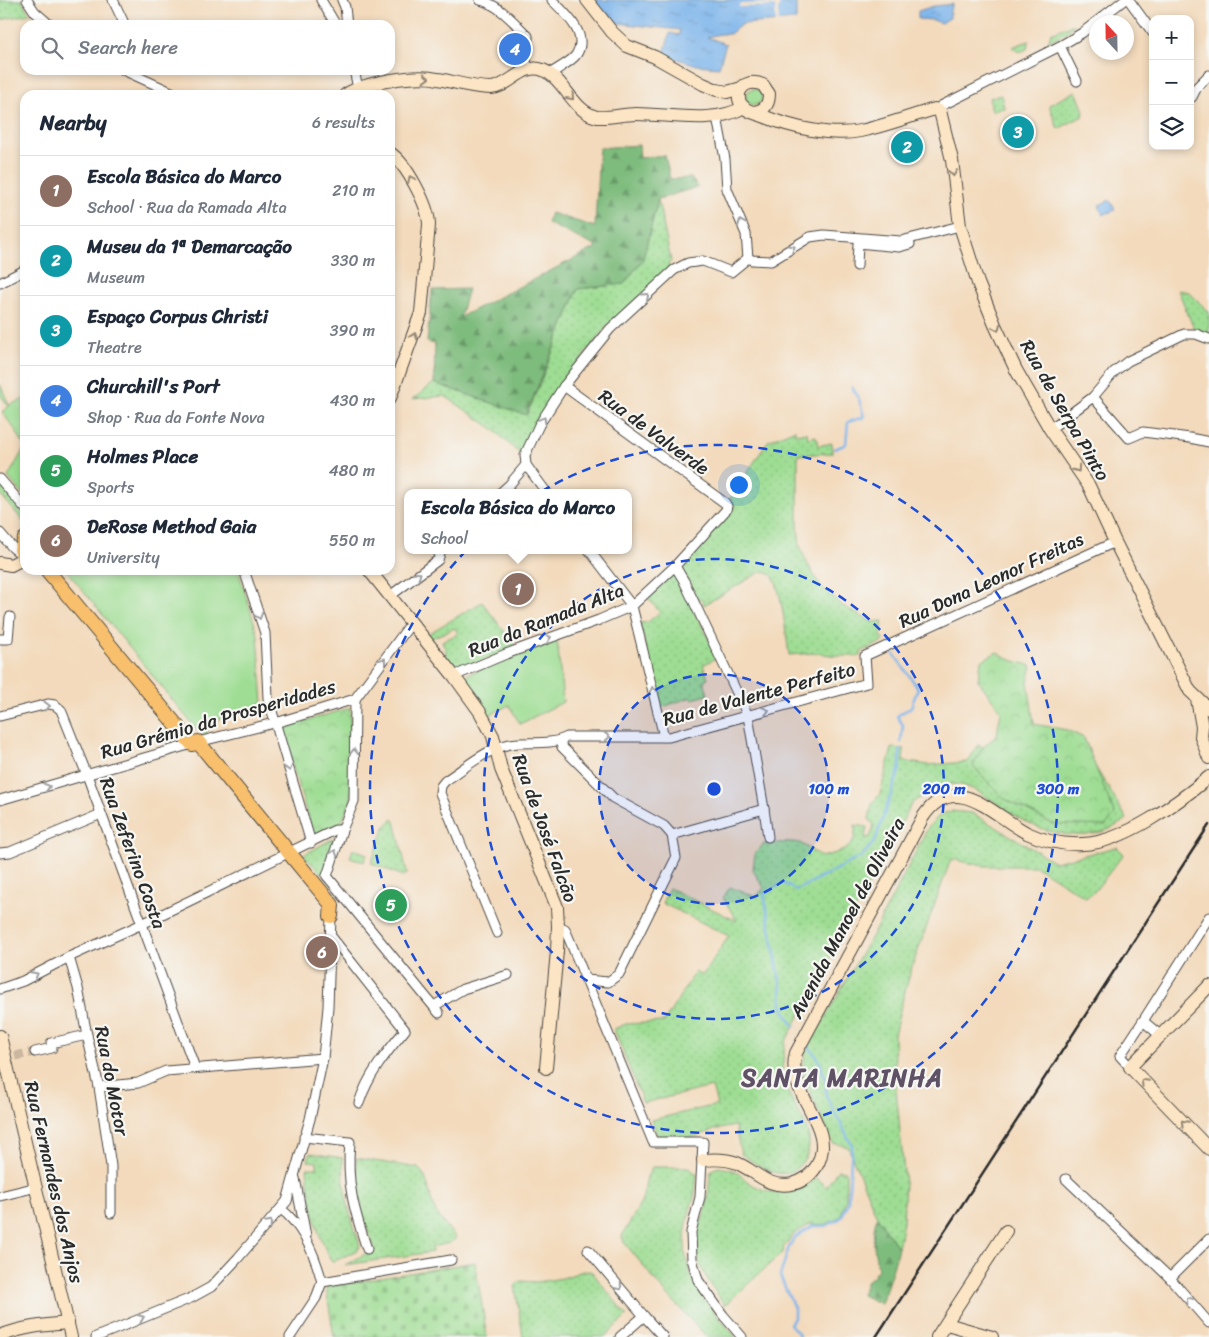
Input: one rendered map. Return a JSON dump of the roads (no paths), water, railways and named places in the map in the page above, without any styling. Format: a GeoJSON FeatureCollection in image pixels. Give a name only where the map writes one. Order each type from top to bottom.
{"type":"FeatureCollection","features":[{"type":"Feature","properties":{"kind":"main road"},"geometry":{"type":"LineString","coordinates":[[51,575],[289,853],[313,882],[332,910]]}},
{"type":"Feature","properties":{"kind":"street"},"geometry":{"type":"LineString","coordinates":[[28,0],[35,12],[44,20]]}},
{"type":"Feature","properties":{"kind":"street"},"geometry":{"type":"LineString","coordinates":[[113,0],[123,20]]}},
{"type":"Feature","properties":{"kind":"street"},"geometry":{"type":"LineString","coordinates":[[321,0],[333,20]]}},
{"type":"Feature","properties":{"kind":"street"},"geometry":{"type":"LineString","coordinates":[[342,0],[346,20]]}},
{"type":"Feature","properties":{"kind":"street"},"geometry":{"type":"LineString","coordinates":[[480,0],[488,2],[512,20],[528,36],[526,61],[528,69]]}},
{"type":"Feature","properties":{"kind":"street"},"geometry":{"type":"LineString","coordinates":[[550,74],[576,56],[579,40],[579,31],[552,0]]}},
{"type":"Feature","properties":{"kind":"street"},"geometry":{"type":"LineString","coordinates":[[587,0],[612,32],[628,46],[655,56],[703,84],[727,92],[775,121],[781,121],[806,130],[854,132],[934,109],[938,110],[941,106],[1082,33],[1124,0]]}},
{"type":"Feature","properties":{"kind":"street"},"geometry":{"type":"LineString","coordinates":[[1129,0],[1149,28]]}},
{"type":"Feature","properties":{"kind":"street"},"geometry":{"type":"LineString","coordinates":[[1060,46],[1076,80]]}},
{"type":"Feature","properties":{"kind":"street"},"geometry":{"type":"LineString","coordinates":[[354,90],[421,77],[490,88],[504,84],[528,69],[538,68],[550,74],[582,109],[592,116],[604,117],[636,114],[717,117],[732,113],[744,102],[752,82],[763,85],[769,94],[769,100],[774,113],[781,121]]}},
{"type":"Feature","properties":{"kind":"street"},"geometry":{"type":"LineString","coordinates":[[135,75],[167,90]]}},
{"type":"Feature","properties":{"kind":"street"},"geometry":{"type":"LineString","coordinates":[[355,75],[358,88]]}},
{"type":"Feature","properties":{"kind":"street"},"geometry":{"type":"LineString","coordinates":[[1194,93],[1198,86],[1209,75]]}},
{"type":"Feature","properties":{"kind":"street"},"geometry":{"type":"LineString","coordinates":[[744,102],[762,110],[769,100]]}},
{"type":"Feature","properties":{"kind":"street","name":"Rua de Serpa Pinto"},"geometry":{"type":"LineString","coordinates":[[938,110],[952,160],[960,226],[978,283],[995,325],[1016,370],[1050,429],[1089,486],[1190,691],[1209,709]]}},
{"type":"Feature","properties":{"kind":"street"},"geometry":{"type":"LineString","coordinates":[[717,117],[725,159],[727,189],[746,234],[748,258]]}},
{"type":"Feature","properties":{"kind":"street"},"geometry":{"type":"LineString","coordinates":[[395,157],[407,170],[426,209],[429,225],[421,313],[395,384]]}},
{"type":"Feature","properties":{"kind":"street"},"geometry":{"type":"LineString","coordinates":[[748,258],[771,261],[810,237],[824,235],[901,241],[960,226]]}},
{"type":"Feature","properties":{"kind":"street"},"geometry":{"type":"LineString","coordinates":[[857,266],[858,243],[899,248],[924,240],[925,234]]}},
{"type":"Feature","properties":{"kind":"street"},"geometry":{"type":"LineString","coordinates":[[544,489],[526,465],[525,455],[540,425],[564,386],[610,329],[674,270],[688,263],[703,261],[731,272],[748,258]]}},
{"type":"Feature","properties":{"kind":"street"},"geometry":{"type":"LineString","coordinates":[[0,283],[20,273]]}},
{"type":"Feature","properties":{"kind":"street"},"geometry":{"type":"LineString","coordinates":[[1050,429],[1093,397],[1114,372],[1128,361],[1184,334],[1196,334],[1209,339]]}},
{"type":"Feature","properties":{"kind":"street","name":"Rua de Valverde"},"geometry":{"type":"LineString","coordinates":[[564,386],[725,503]]}},
{"type":"Feature","properties":{"kind":"street"},"geometry":{"type":"LineString","coordinates":[[1093,397],[1129,438],[1142,432],[1209,442]]}},
{"type":"Feature","properties":{"kind":"street"},"geometry":{"type":"LineString","coordinates":[[504,489],[526,465]]}},
{"type":"Feature","properties":{"kind":"street"},"geometry":{"type":"LineString","coordinates":[[0,478],[20,502]]}},
{"type":"Feature","properties":{"kind":"street","name":"Rua da Ramada Alta"},"geometry":{"type":"LineString","coordinates":[[454,676],[632,606],[675,566],[726,510],[727,506],[725,503]]}},
{"type":"Feature","properties":{"kind":"street"},"geometry":{"type":"LineString","coordinates":[[0,533],[20,554]]}},
{"type":"Feature","properties":{"kind":"street","name":"Rua Dona Leonor Freitas"},"geometry":{"type":"LineString","coordinates":[[881,648],[1115,542]]}},
{"type":"Feature","properties":{"kind":"street"},"geometry":{"type":"LineString","coordinates":[[390,596],[438,560],[440,554]]}},
{"type":"Feature","properties":{"kind":"street"},"geometry":{"type":"LineString","coordinates":[[592,554],[632,606],[664,737]]}},
{"type":"Feature","properties":{"kind":"street"},"geometry":{"type":"LineString","coordinates":[[0,563],[11,565],[20,559]]}},
{"type":"Feature","properties":{"kind":"street"},"geometry":{"type":"LineString","coordinates":[[675,566],[684,581],[748,716],[768,837]]}},
{"type":"Feature","properties":{"kind":"street"},"geometry":{"type":"LineString","coordinates":[[246,575],[265,633],[268,698],[311,843]]}},
{"type":"Feature","properties":{"kind":"street","name":"Rua de José Falcão"},"geometry":{"type":"LineString","coordinates":[[373,575],[454,676],[480,712],[494,736],[501,769],[557,907],[558,926],[564,929],[573,948],[653,1142],[703,1142],[703,1160]]}},
{"type":"Feature","properties":{"kind":"street"},"geometry":{"type":"LineString","coordinates":[[0,639],[8,639],[10,617]]}},
{"type":"Feature","properties":{"kind":"street","name":"Rua Grémio da Prosperidades"},"geometry":{"type":"LineString","coordinates":[[0,800],[195,743],[275,721],[282,721],[353,700],[412,622]]}},
{"type":"Feature","properties":{"kind":"street","name":"Rua de Valente Perfeito"},"geometry":{"type":"LineString","coordinates":[[497,933],[440,793],[441,786],[445,781],[484,755],[509,744],[560,741],[568,737],[664,737],[867,683],[865,656],[881,648]]}},
{"type":"Feature","properties":{"kind":"street"},"geometry":{"type":"LineString","coordinates":[[1197,699],[1206,722],[1201,737],[1208,752]]}},
{"type":"Feature","properties":{"kind":"street"},"geometry":{"type":"LineString","coordinates":[[313,882],[327,876],[354,801],[353,700]]}},
{"type":"Feature","properties":{"kind":"street","name":"Rua Zeferino Costa"},"geometry":{"type":"LineString","coordinates":[[0,716],[48,704],[55,705],[61,710],[87,775],[195,1068]]}},
{"type":"Feature","properties":{"kind":"street"},"geometry":{"type":"LineString","coordinates":[[560,741],[562,747],[613,798],[664,826],[672,835],[676,858],[619,974],[608,982],[586,980]]}},
{"type":"Feature","properties":{"kind":"street","name":"Avenida Manoel de Oliveira"},"geometry":{"type":"LineString","coordinates":[[703,1160],[733,1162],[761,1179],[779,1185],[799,1182],[810,1175],[817,1165],[822,1153],[822,1140],[819,1128],[796,1080],[793,1068],[796,1053],[923,817],[934,804],[950,797],[970,798],[1030,834],[1058,842],[1089,844],[1108,840],[1125,833],[1178,800],[1209,777]]}},
{"type":"Feature","properties":{"kind":"street"},"geometry":{"type":"LineString","coordinates":[[672,835],[764,809]]}},
{"type":"Feature","properties":{"kind":"street"},"geometry":{"type":"LineString","coordinates":[[0,853],[10,852],[101,814]]}},
{"type":"Feature","properties":{"kind":"street"},"geometry":{"type":"LineString","coordinates":[[0,989],[24,981],[335,830],[342,830]]}},
{"type":"Feature","properties":{"kind":"street"},"geometry":{"type":"LineString","coordinates":[[327,876],[436,1009],[463,989],[508,975]]}},
{"type":"Feature","properties":{"kind":"street"},"geometry":{"type":"LineString","coordinates":[[96,1337],[191,1298],[210,1287],[284,1205],[294,1175],[323,1058],[328,1007],[332,910]]}},
{"type":"Feature","properties":{"kind":"street"},"geometry":{"type":"LineString","coordinates":[[1209,917],[1120,1056],[1209,1150]]}},
{"type":"Feature","properties":{"kind":"street"},"geometry":{"type":"LineString","coordinates":[[546,1068],[558,926]]}},
{"type":"Feature","properties":{"kind":"street"},"geometry":{"type":"LineString","coordinates":[[330,935],[405,1030],[373,1072],[364,1088],[359,1103]]}},
{"type":"Feature","properties":{"kind":"street"},"geometry":{"type":"LineString","coordinates":[[557,951],[564,947],[573,948]]}},
{"type":"Feature","properties":{"kind":"street","name":"Rua do Motor"},"geometry":{"type":"LineString","coordinates":[[70,957],[99,1087],[111,1166],[111,1213]]}},
{"type":"Feature","properties":{"kind":"street"},"geometry":{"type":"LineString","coordinates":[[1130,1067],[1208,991]]}},
{"type":"Feature","properties":{"kind":"street"},"geometry":{"type":"LineString","coordinates":[[1143,1021],[1161,1036]]}},
{"type":"Feature","properties":{"kind":"street"},"geometry":{"type":"LineString","coordinates":[[35,1052],[52,1048],[51,1043],[87,1035]]}},
{"type":"Feature","properties":{"kind":"street","name":"Rua Fernandes dos Anjos"},"geometry":{"type":"LineString","coordinates":[[0,1036],[10,1057],[71,1337]]}},
{"type":"Feature","properties":{"kind":"street"},"geometry":{"type":"LineString","coordinates":[[99,1087],[138,1083],[166,1071],[323,1058]]}},
{"type":"Feature","properties":{"kind":"street"},"geometry":{"type":"LineString","coordinates":[[304,1137],[350,1142],[349,1187],[367,1249]]}},
{"type":"Feature","properties":{"kind":"street"},"geometry":{"type":"LineString","coordinates":[[703,1160],[700,1197],[691,1232],[692,1259],[698,1280],[723,1315],[742,1337]]}},
{"type":"Feature","properties":{"kind":"street"},"geometry":{"type":"LineString","coordinates":[[290,1337],[316,1298],[322,1282],[307,1240],[294,1175]]}},
{"type":"Feature","properties":{"kind":"street"},"geometry":{"type":"LineString","coordinates":[[1066,1179],[1170,1278],[1209,1323]]}},
{"type":"Feature","properties":{"kind":"street"},"geometry":{"type":"LineString","coordinates":[[0,1196],[37,1187]]}},
{"type":"Feature","properties":{"kind":"street"},"geometry":{"type":"LineString","coordinates":[[284,1205],[294,1201],[300,1204]]}},
{"type":"Feature","properties":{"kind":"street"},"geometry":{"type":"LineString","coordinates":[[284,1205],[307,1240]]}},
{"type":"Feature","properties":{"kind":"street"},"geometry":{"type":"LineString","coordinates":[[938,1337],[1006,1231]]}},
{"type":"Feature","properties":{"kind":"street"},"geometry":{"type":"LineString","coordinates":[[1170,1278],[1209,1238]]}},
{"type":"Feature","properties":{"kind":"street"},"geometry":{"type":"LineString","coordinates":[[588,1250],[663,1337]]}},
{"type":"Feature","properties":{"kind":"street"},"geometry":{"type":"LineString","coordinates":[[322,1282],[451,1260]]}},
{"type":"Feature","properties":{"kind":"street"},"geometry":{"type":"LineString","coordinates":[[620,1337],[644,1316]]}},
{"type":"Feature","properties":{"kind":"street"},"geometry":{"type":"LineString","coordinates":[[0,1336],[38,1325],[68,1323]]}},
{"type":"Feature","properties":{"kind":"street"},"geometry":{"type":"LineString","coordinates":[[946,1324],[992,1337]]}},
{"type":"Feature","properties":{"kind":"water"},"geometry":{"type":"Polygon","coordinates":[[[590,0],[822,0],[796,2],[796,20],[742,24],[730,34],[707,37],[726,44],[719,67],[697,65],[664,53],[670,33],[679,35],[680,30],[608,22],[590,0]]]}},
{"type":"Feature","properties":{"kind":"water"},"geometry":{"type":"Polygon","coordinates":[[[953,4],[950,10],[950,18],[941,23],[933,20],[918,19],[918,11],[934,6],[953,4]]]}},
{"type":"Feature","properties":{"kind":"water"},"geometry":{"type":"Polygon","coordinates":[[[1110,200],[1115,210],[1103,215],[1099,205],[1110,200]]]}},
{"type":"Feature","properties":{"kind":"waterway"},"geometry":{"type":"LineString","coordinates":[[835,449],[846,444],[848,422],[864,417],[859,399],[852,387]]}},
{"type":"Feature","properties":{"kind":"waterway"},"geometry":{"type":"LineString","coordinates":[[891,650],[918,688],[911,707],[897,716],[903,725],[901,742]]}},
{"type":"Feature","properties":{"kind":"waterway"},"geometry":{"type":"LineString","coordinates":[[794,1027],[782,1006],[781,987],[764,894],[783,883],[796,890],[862,856],[875,841],[900,768],[900,749]]}},
{"type":"Feature","properties":{"kind":"waterway"},"geometry":{"type":"LineString","coordinates":[[799,1337],[790,1324],[794,1318],[794,1308],[780,1276],[789,1247],[794,1238],[813,1226],[826,1226],[841,1218],[848,1202],[852,1145],[826,1096],[826,1080],[818,1058],[807,1045]]}},
{"type":"Feature","properties":{"kind":"tunnel"},"geometry":{"type":"LineString","coordinates":[[15,1056],[35,1052]]}},
{"type":"Feature","properties":{"kind":"railway"},"geometry":{"type":"LineString","coordinates":[[876,1337],[1209,825]]}},
{"type":"Feature","properties":{"kind":"place","name":"Churchill's Port"},"geometry":{"type":"Point","coordinates":[515,49]}},
{"type":"Feature","properties":{"kind":"place","name":"Espaço Corpus Christi"},"geometry":{"type":"Point","coordinates":[1018,132]}},
{"type":"Feature","properties":{"kind":"place","name":"Museu da 1ª Demarcação"},"geometry":{"type":"Point","coordinates":[907,147]}},
{"type":"Feature","properties":{"kind":"place","name":"Escola Básica do Marco"},"geometry":{"type":"Point","coordinates":[518,589]}},
{"type":"Feature","properties":{"kind":"place","name":"Holmes Place"},"geometry":{"type":"Point","coordinates":[391,905]}},
{"type":"Feature","properties":{"kind":"place","name":"DeRose Method Gaia"},"geometry":{"type":"Point","coordinates":[322,952]}},
{"type":"Feature","properties":{"kind":"district","name":"SANTA MARINHA"},"geometry":{"type":"Point","coordinates":[842,1078]}}]}
